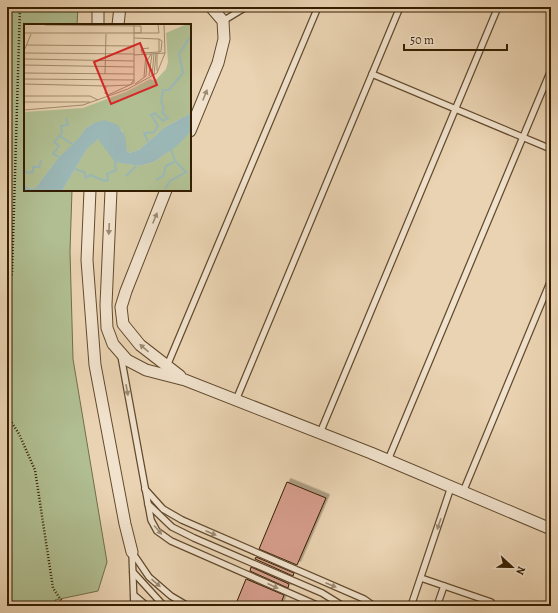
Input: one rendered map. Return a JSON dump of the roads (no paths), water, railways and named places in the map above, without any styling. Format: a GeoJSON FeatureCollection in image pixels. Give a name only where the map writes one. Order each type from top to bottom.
{"type":"FeatureCollection","features":[{"type":"Feature","properties":{"kind":"street"},"geometry":{"type":"LineString","coordinates":[[98,7],[98,24]]}},
{"type":"Feature","properties":{"kind":"street"},"geometry":{"type":"LineString","coordinates":[[118,24],[120,7]]}},
{"type":"Feature","properties":{"kind":"street"},"geometry":{"type":"LineString","coordinates":[[191,130],[218,63],[224,39],[223,21],[211,7]]}},
{"type":"Feature","properties":{"kind":"street"},"geometry":{"type":"LineString","coordinates":[[90,191],[87,260],[95,365],[125,524],[132,552]]}},
{"type":"Feature","properties":{"kind":"street"},"geometry":{"type":"LineString","coordinates":[[111,191],[106,305],[108,328],[113,344],[127,360],[146,370],[185,380],[320,433],[551,528]]}},
{"type":"Feature","properties":{"kind":"street"},"geometry":{"type":"LineString","coordinates":[[166,191],[126,291],[122,307],[123,324],[140,345],[185,380]]}},
{"type":"Feature","properties":{"kind":"lane"},"geometry":{"type":"LineString","coordinates":[[223,21],[246,7]]}},
{"type":"Feature","properties":{"kind":"lane"},"geometry":{"type":"LineString","coordinates":[[167,366],[318,7]]}},
{"type":"Feature","properties":{"kind":"lane"},"geometry":{"type":"LineString","coordinates":[[236,400],[400,7]]}},
{"type":"Feature","properties":{"kind":"lane"},"geometry":{"type":"LineString","coordinates":[[320,433],[498,7]]}},
{"type":"Feature","properties":{"kind":"lane"},"geometry":{"type":"LineString","coordinates":[[388,460],[551,70]]}},
{"type":"Feature","properties":{"kind":"lane"},"geometry":{"type":"LineString","coordinates":[[372,74],[551,148]]}},
{"type":"Feature","properties":{"kind":"lane"},"geometry":{"type":"LineString","coordinates":[[463,492],[551,280]]}},
{"type":"Feature","properties":{"kind":"lane"},"geometry":{"type":"LineString","coordinates":[[120,352],[151,520],[157,531],[171,541],[319,606]]}},
{"type":"Feature","properties":{"kind":"lane"},"geometry":{"type":"LineString","coordinates":[[411,606],[451,487]]}},
{"type":"Feature","properties":{"kind":"lane"},"geometry":{"type":"LineString","coordinates":[[145,489],[163,509],[182,520],[364,600],[374,606]]}},
{"type":"Feature","properties":{"kind":"lane"},"geometry":{"type":"LineString","coordinates":[[148,504],[172,527],[322,593],[343,606]]}},
{"type":"Feature","properties":{"kind":"lane"},"geometry":{"type":"LineString","coordinates":[[132,552],[134,606]]}},
{"type":"Feature","properties":{"kind":"lane"},"geometry":{"type":"LineString","coordinates":[[132,552],[149,577],[171,596],[188,606]]}},
{"type":"Feature","properties":{"kind":"lane"},"geometry":{"type":"LineString","coordinates":[[133,572],[164,606]]}},
{"type":"Feature","properties":{"kind":"lane"},"geometry":{"type":"LineString","coordinates":[[421,578],[491,602],[490,606]]}},
{"type":"Feature","properties":{"kind":"lane"},"geometry":{"type":"LineString","coordinates":[[437,606],[444,586]]}},
{"type":"Feature","properties":{"kind":"lane"},"geometry":{"type":"LineString","coordinates":[[134,595],[147,606]]}}]}
